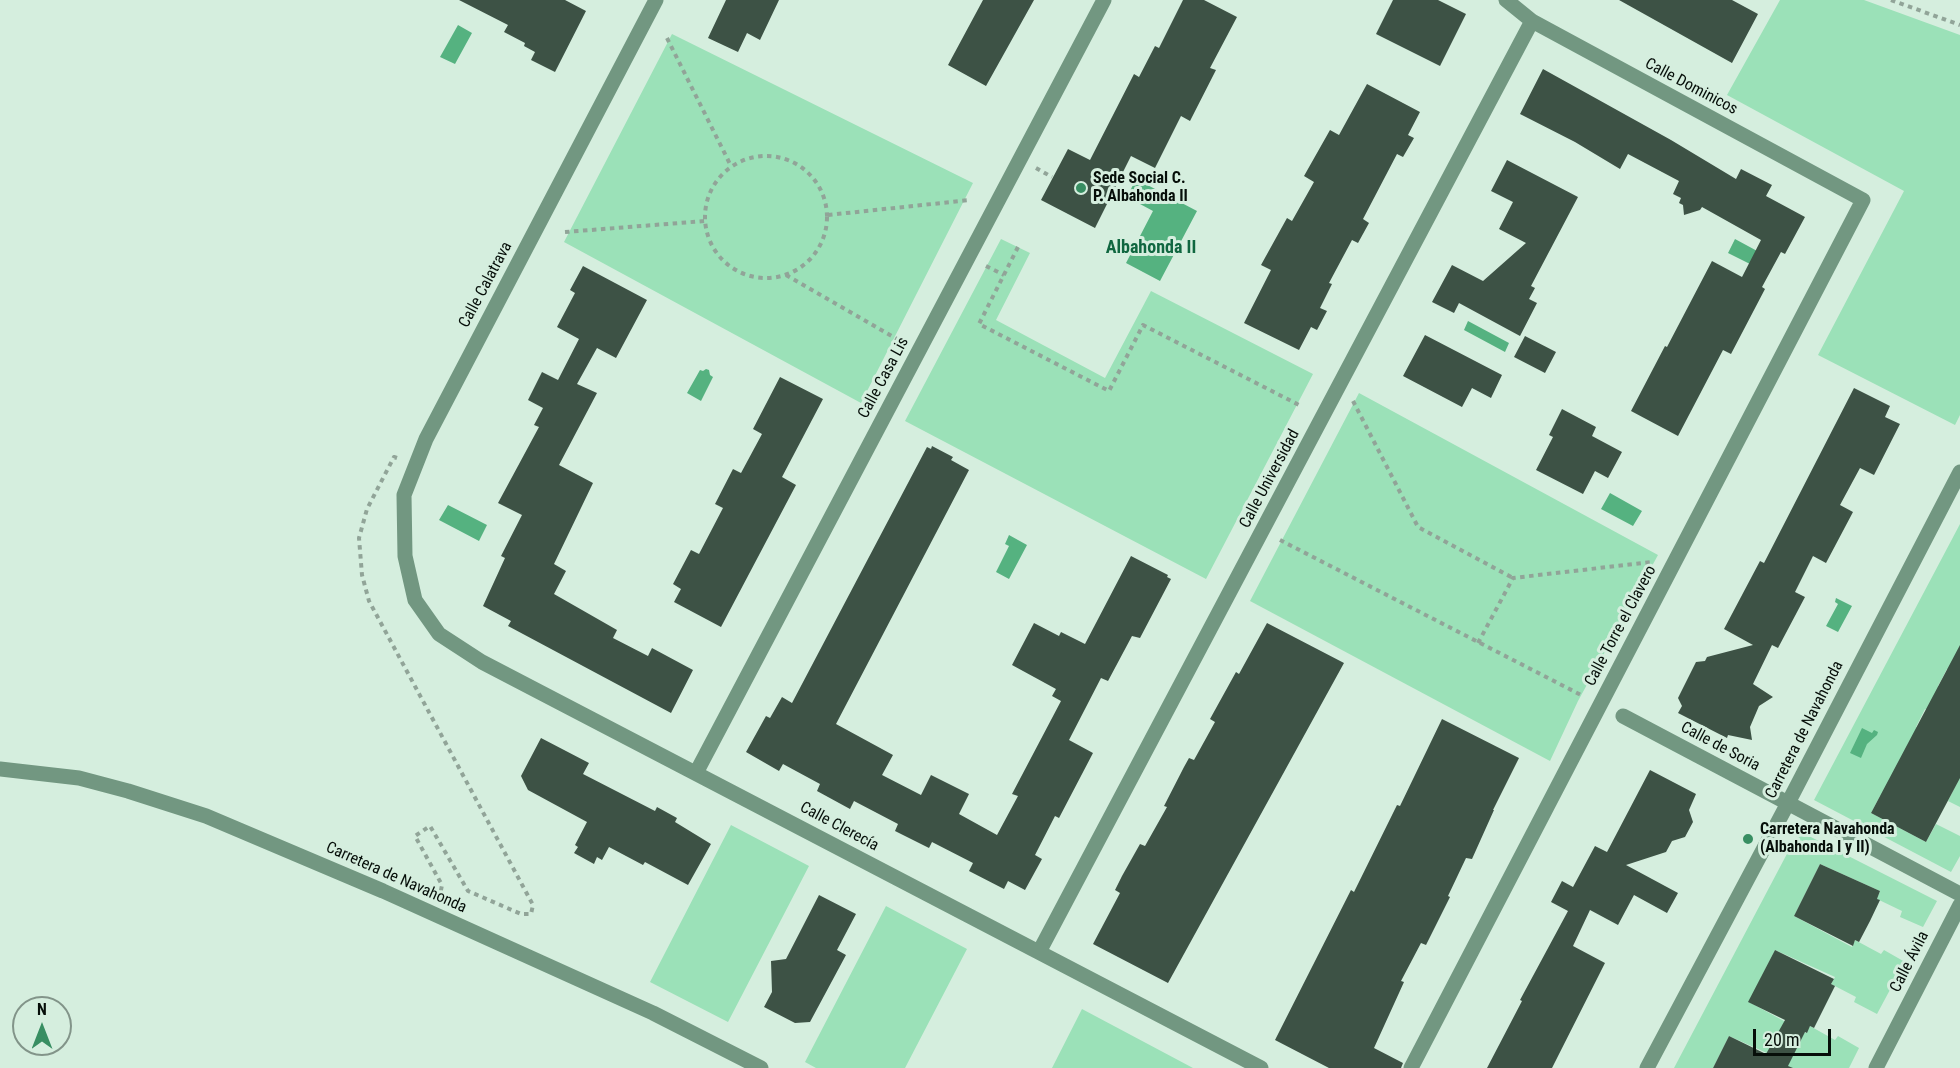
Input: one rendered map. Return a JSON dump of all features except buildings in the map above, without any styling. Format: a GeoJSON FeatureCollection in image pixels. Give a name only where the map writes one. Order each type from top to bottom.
{"type":"FeatureCollection","features":[{"type":"Feature","properties":{"kind":"street","name":"Calle Calatrava"},"geometry":{"type":"LineString","coordinates":[[415,600],[405,556],[404,495],[426,438],[656,0]]}},
{"type":"Feature","properties":{"kind":"street","name":"Calle Casa Lis"},"geometry":{"type":"LineString","coordinates":[[696,773],[1104,0]]}},
{"type":"Feature","properties":{"kind":"street","name":"Calle Dominicos"},"geometry":{"type":"LineString","coordinates":[[1506,0],[1532,21],[1863,200]]}},
{"type":"Feature","properties":{"kind":"street","name":"Calle Universidad"},"geometry":{"type":"LineString","coordinates":[[1039,952],[1532,21]]}},
{"type":"Feature","properties":{"kind":"street","name":"Calle Torre el Clavero"},"geometry":{"type":"LineString","coordinates":[[1411,1068],[1863,200]]}},
{"type":"Feature","properties":{"kind":"street","name":"Carretera de Navahonda"},"geometry":{"type":"LineString","coordinates":[[1647,1068],[1788,804],[1960,472]]}},
{"type":"Feature","properties":{"kind":"street","name":"Calle Clerecía"},"geometry":{"type":"LineString","coordinates":[[415,600],[438,634],[482,662],[1261,1068]]}},
{"type":"Feature","properties":{"kind":"street","name":"Calle de Soria"},"geometry":{"type":"LineString","coordinates":[[1623,716],[1960,894]]}},
{"type":"Feature","properties":{"kind":"street","name":"Carretera de Navahonda"},"geometry":{"type":"LineString","coordinates":[[0,769],[79,778],[206,816],[383,891],[653,1013],[761,1068]]}},
{"type":"Feature","properties":{"kind":"street","name":"Calle Ávila"},"geometry":{"type":"LineString","coordinates":[[1876,1068],[1960,904]]}},
{"type":"Feature","properties":{"kind":"path"},"geometry":{"type":"LineString","coordinates":[[1891,0],[1960,25]]}},
{"type":"Feature","properties":{"kind":"path"},"geometry":{"type":"LineString","coordinates":[[667,38],[731,166]]}},
{"type":"Feature","properties":{"kind":"path"},"geometry":{"type":"LineString","coordinates":[[767,156],[786,159],[802,167],[816,180],[824,197],[828,215],[825,234],[817,252],[804,266],[786,275],[768,278],[749,276],[732,268],[718,255],[709,239],[705,221],[707,200],[717,181],[731,166],[748,159],[767,156]]}},
{"type":"Feature","properties":{"kind":"path"},"geometry":{"type":"LineString","coordinates":[[1035,168],[1053,177]]}},
{"type":"Feature","properties":{"kind":"path"},"geometry":{"type":"LineString","coordinates":[[828,215],[970,200]]}},
{"type":"Feature","properties":{"kind":"path"},"geometry":{"type":"LineString","coordinates":[[565,232],[705,221]]}},
{"type":"Feature","properties":{"kind":"path"},"geometry":{"type":"LineString","coordinates":[[1018,247],[979,324],[1109,391],[1143,325],[1301,406]]}},
{"type":"Feature","properties":{"kind":"path"},"geometry":{"type":"LineString","coordinates":[[985,266],[1004,275]]}},
{"type":"Feature","properties":{"kind":"path"},"geometry":{"type":"LineString","coordinates":[[786,275],[897,339]]}},
{"type":"Feature","properties":{"kind":"path"},"geometry":{"type":"LineString","coordinates":[[1351,398],[1418,527],[1513,578],[1658,562]]}},
{"type":"Feature","properties":{"kind":"path"},"geometry":{"type":"LineString","coordinates":[[398,459],[394,457],[367,509],[359,538],[362,575],[369,601],[533,905],[531,914],[521,914],[468,891],[430,826],[415,836],[442,885],[438,901]]}},
{"type":"Feature","properties":{"kind":"path"},"geometry":{"type":"LineString","coordinates":[[1277,538],[1587,697]]}},
{"type":"Feature","properties":{"kind":"path"},"geometry":{"type":"LineString","coordinates":[[1478,643],[1513,578]]}},
{"type":"Feature","properties":{"kind":"shaded area"},"geometry":{"type":"Polygon","coordinates":[[[1780,0],[1864,0],[1960,35],[1960,415],[1955,425],[1818,355],[1904,191],[1727,95],[1780,0]]]}},
{"type":"Feature","properties":{"kind":"shaded area"},"geometry":{"type":"Polygon","coordinates":[[[458,25],[472,33],[455,64],[440,57],[458,25]]]}},
{"type":"Feature","properties":{"kind":"shaded area"},"geometry":{"type":"Polygon","coordinates":[[[672,34],[973,183],[861,403],[564,242],[672,34]]]}},
{"type":"Feature","properties":{"kind":"shaded area"},"geometry":{"type":"Polygon","coordinates":[[[1136,179],[1197,211],[1160,281],[1126,263],[1153,211],[1127,197],[1136,179]]]}},
{"type":"Feature","properties":{"kind":"shaded area"},"geometry":{"type":"Polygon","coordinates":[[[1001,239],[1030,253],[996,320],[1105,378],[1151,291],[1313,374],[1206,579],[905,421],[1001,239]]]}},
{"type":"Feature","properties":{"kind":"shaded area"},"geometry":{"type":"Polygon","coordinates":[[[1735,239],[1759,252],[1752,265],[1728,253],[1735,239]]]}},
{"type":"Feature","properties":{"kind":"shaded area"},"geometry":{"type":"Polygon","coordinates":[[[1468,321],[1509,343],[1505,352],[1464,330],[1468,321]]]}},
{"type":"Feature","properties":{"kind":"shaded area"},"geometry":{"type":"Polygon","coordinates":[[[706,369],[713,377],[701,401],[687,393],[700,370],[706,369]]]}},
{"type":"Feature","properties":{"kind":"shaded area"},"geometry":{"type":"Polygon","coordinates":[[[1359,393],[1658,555],[1578,701],[1550,761],[1250,601],[1359,393]]]}},
{"type":"Feature","properties":{"kind":"shaded area"},"geometry":{"type":"Polygon","coordinates":[[[1610,493],[1642,511],[1633,526],[1601,509],[1610,493]]]}},
{"type":"Feature","properties":{"kind":"shaded area"},"geometry":{"type":"Polygon","coordinates":[[[448,505],[487,525],[479,541],[439,520],[448,505]]]}},
{"type":"Feature","properties":{"kind":"shaded area"},"geometry":{"type":"Polygon","coordinates":[[[1960,524],[1960,675],[1947,669],[1938,686],[1947,691],[1934,714],[1925,709],[1916,727],[1960,750],[1960,807],[1948,801],[1957,783],[1880,796],[1871,813],[1926,842],[1936,824],[1960,836],[1960,856],[1951,872],[1814,800],[1960,524]]]}},
{"type":"Feature","properties":{"kind":"shaded area"},"geometry":{"type":"Polygon","coordinates":[[[1009,535],[1027,545],[1009,579],[996,572],[1009,546],[1005,544],[1009,535]]]}},
{"type":"Feature","properties":{"kind":"shaded area"},"geometry":{"type":"Polygon","coordinates":[[[1836,598],[1852,606],[1838,632],[1826,626],[1838,604],[1835,602],[1836,598]]]}},
{"type":"Feature","properties":{"kind":"shaded area"},"geometry":{"type":"Polygon","coordinates":[[[1862,728],[1872,733],[1874,730],[1878,732],[1867,744],[1861,758],[1850,753],[1862,728]]]}},
{"type":"Feature","properties":{"kind":"shaded area"},"geometry":{"type":"Polygon","coordinates":[[[731,825],[809,866],[728,1022],[650,982],[731,825]]]}},
{"type":"Feature","properties":{"kind":"shaded area"},"geometry":{"type":"Polygon","coordinates":[[[1799,831],[1937,901],[1923,927],[1900,917],[1902,911],[1877,899],[1880,891],[1820,864],[1794,916],[1852,947],[1855,940],[1881,954],[1884,950],[1905,962],[1877,1014],[1854,1002],[1856,997],[1831,984],[1835,977],[1775,950],[1749,1002],[1806,1033],[1810,1026],[1835,1040],[1838,1036],[1859,1048],[1849,1068],[1787,1068],[1789,1063],[1729,1036],[1713,1068],[1674,1068],[1799,831]]]}},
{"type":"Feature","properties":{"kind":"shaded area"},"geometry":{"type":"Polygon","coordinates":[[[886,906],[967,949],[905,1068],[816,1068],[805,1062],[886,906]]]}},
{"type":"Feature","properties":{"kind":"shaded area"},"geometry":{"type":"Polygon","coordinates":[[[1082,1009],[1193,1068],[1052,1068],[1082,1009]]]}},
{"type":"Feature","properties":{"kind":"place","name":"Sede Social C. P. Albahonda II"},"geometry":{"type":"Point","coordinates":[1081,188]}},
{"type":"Feature","properties":{"kind":"place","name":"Carretera Navahonda (Albahonda I y II)"},"geometry":{"type":"Point","coordinates":[1748,839]}},
{"type":"Feature","properties":{"kind":"district","name":"Albahonda II"},"geometry":{"type":"Point","coordinates":[1151,248]}}]}
